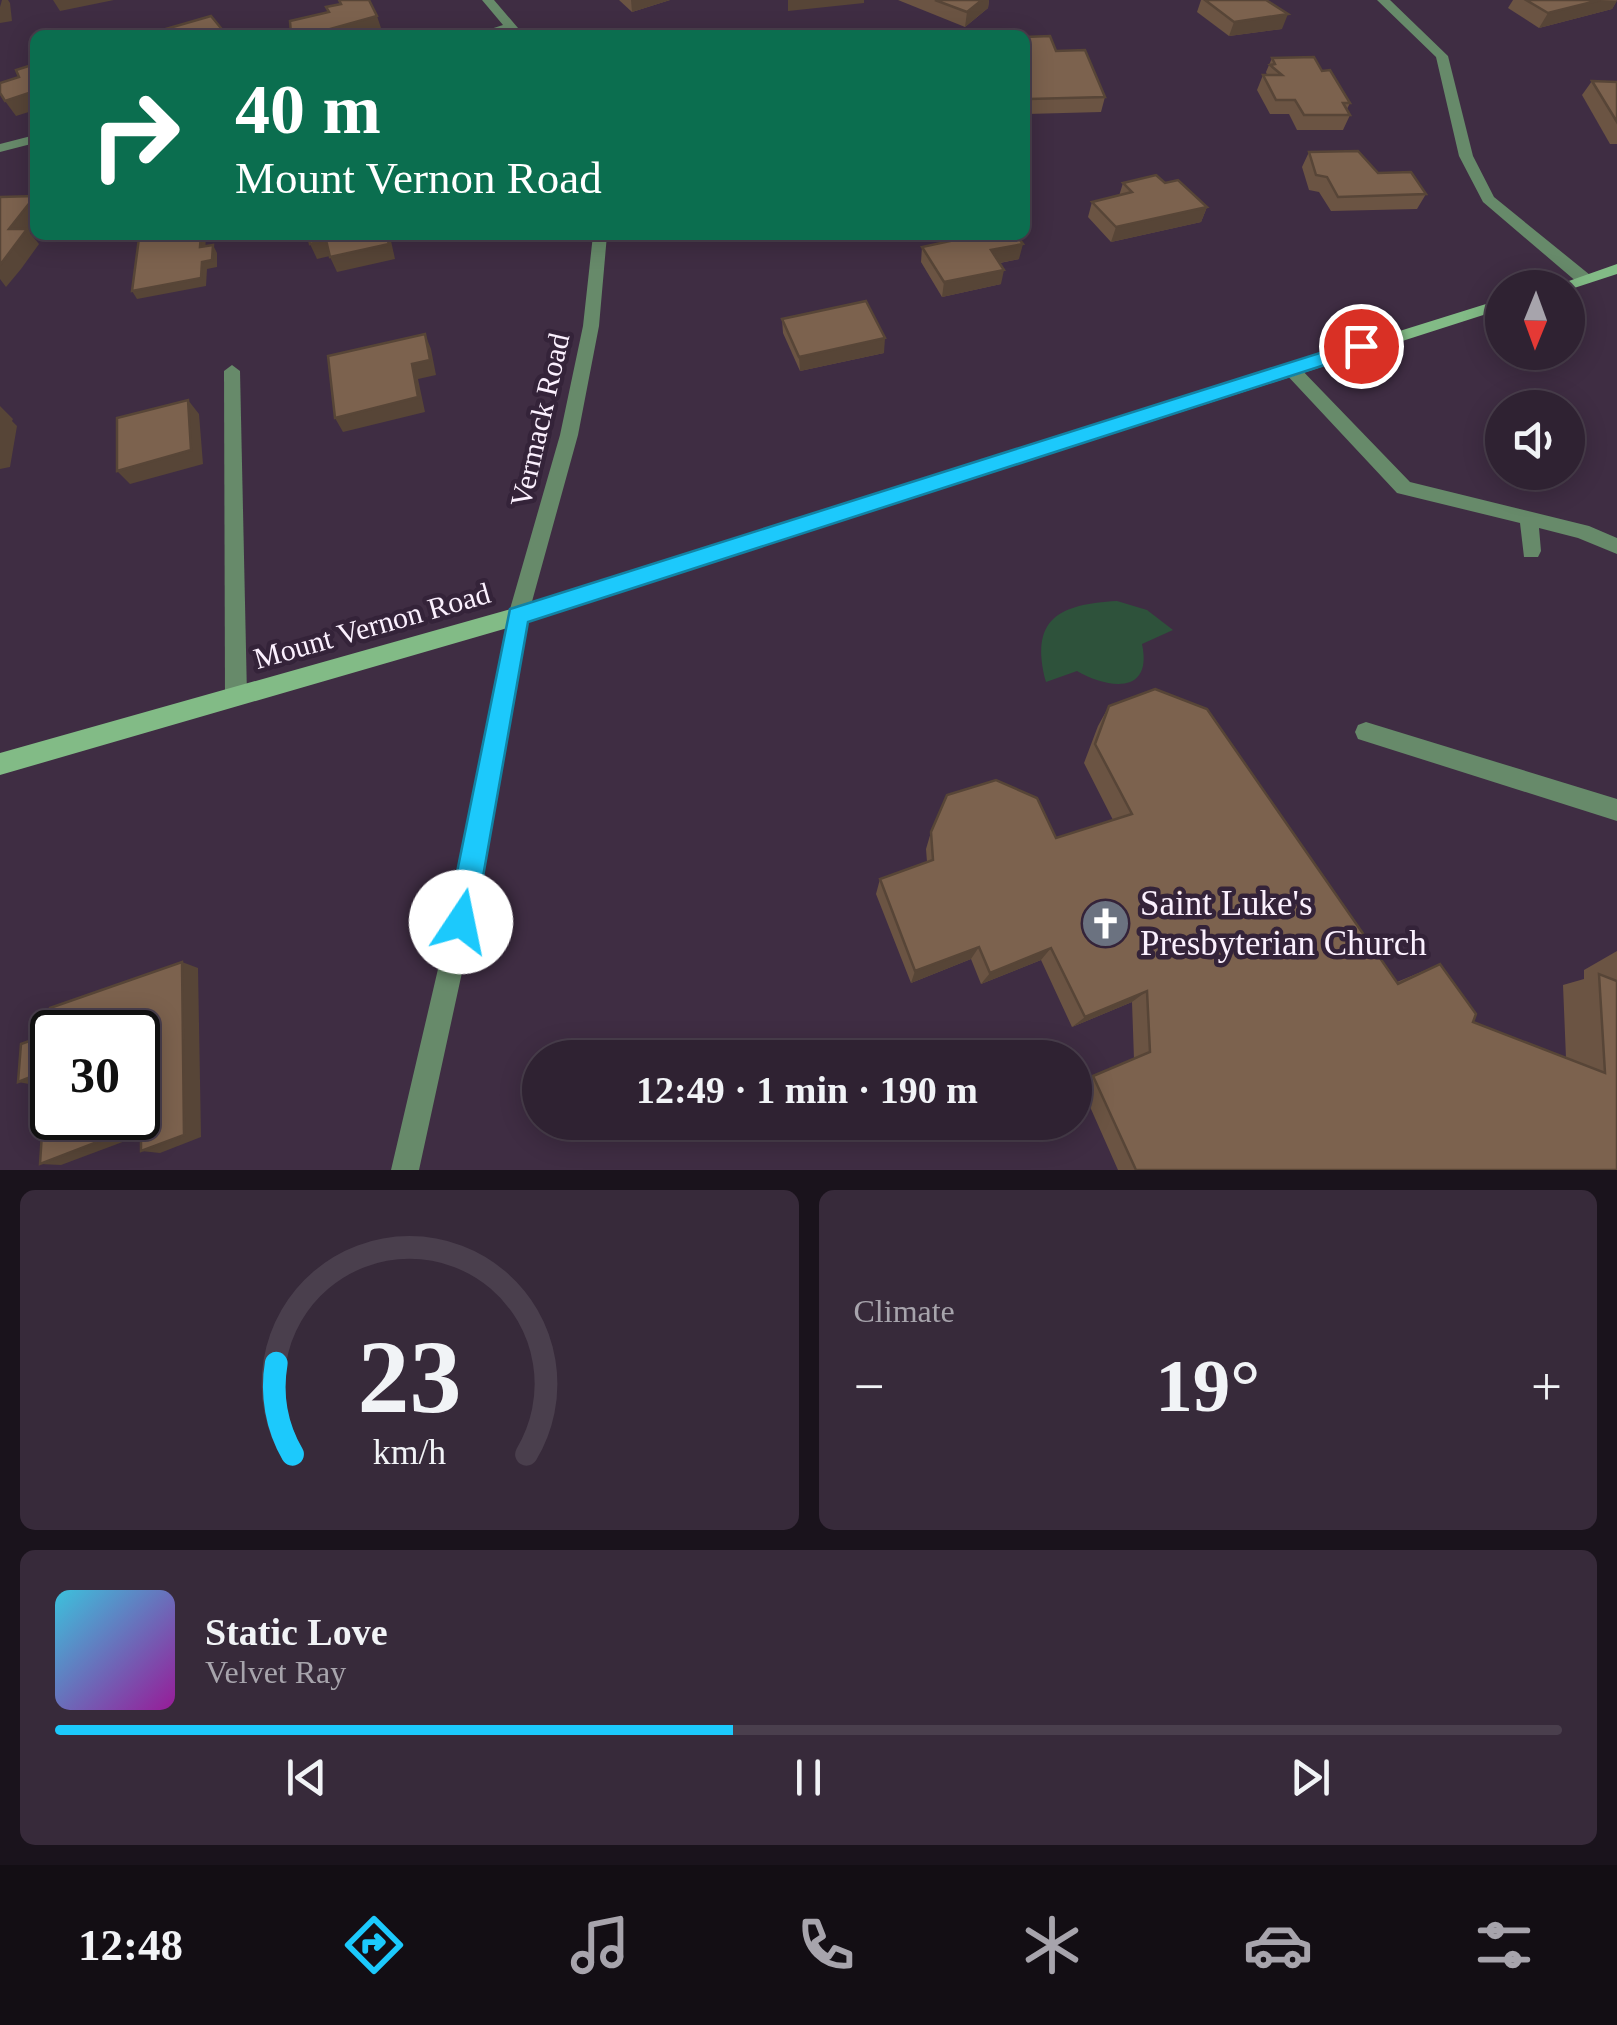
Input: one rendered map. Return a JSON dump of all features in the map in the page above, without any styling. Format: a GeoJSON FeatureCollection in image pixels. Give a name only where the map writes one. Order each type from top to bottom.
{"type":"FeatureCollection","features":[{"type":"Feature","properties":{"kind":"main road"},"geometry":{"type":"LineString","coordinates":[[1585,279],[1617,269]]}},
{"type":"Feature","properties":{"kind":"main road","name":"Mount Vernon Road"},"geometry":{"type":"LineString","coordinates":[[0,764],[518,616],[1485,309]]}},
{"type":"Feature","properties":{"kind":"street"},"geometry":{"type":"LineString","coordinates":[[488,0],[514,30]]}},
{"type":"Feature","properties":{"kind":"street"},"geometry":{"type":"LineString","coordinates":[[1383,0],[1442,56],[1466,156],[1488,199],[1573,270]]}},
{"type":"Feature","properties":{"kind":"street"},"geometry":{"type":"LineString","coordinates":[[0,148],[30,140]]}},
{"type":"Feature","properties":{"kind":"street","name":"Vermack Road"},"geometry":{"type":"LineString","coordinates":[[405,1170],[461,922],[518,616],[569,435],[591,326],[600,240]]}},
{"type":"Feature","properties":{"kind":"street"},"geometry":{"type":"LineString","coordinates":[[1290,368],[1404,488],[1582,531],[1617,546]]}},
{"type":"Feature","properties":{"kind":"street"},"geometry":{"type":"LineString","coordinates":[[232,371],[236,696]]}},
{"type":"Feature","properties":{"kind":"street"},"geometry":{"type":"LineString","coordinates":[[1530,518],[1531,551]]}},
{"type":"Feature","properties":{"kind":"street"},"geometry":{"type":"LineString","coordinates":[[1366,732],[1617,810]]}},
{"type":"Feature","properties":{"kind":"green space"},"geometry":{"type":"Polygon","coordinates":[[[1117,601],[1147,610],[1173,630],[1142,644],[1144,661],[1134,680],[1114,684],[1077,671],[1046,682],[1042,643],[1053,619],[1079,606],[1117,601]]]}},
{"type":"Feature","properties":{"kind":"building"},"geometry":{"type":"Polygon","coordinates":[[[339,0],[369,0],[377,16],[327,30],[291,30],[290,21],[329,12],[326,7],[341,4],[339,0]]]}},
{"type":"Feature","properties":{"kind":"building"},"geometry":{"type":"Polygon","coordinates":[[[935,0],[982,0],[967,12],[935,0]]]}},
{"type":"Feature","properties":{"kind":"building"},"geometry":{"type":"Polygon","coordinates":[[[1205,0],[1266,0],[1288,14],[1234,22],[1205,0]]]}},
{"type":"Feature","properties":{"kind":"building"},"geometry":{"type":"Polygon","coordinates":[[[1526,0],[1600,0],[1548,13],[1526,0]]]}},
{"type":"Feature","properties":{"kind":"building"},"geometry":{"type":"Polygon","coordinates":[[[211,16],[223,30],[162,30],[211,16]]]}},
{"type":"Feature","properties":{"kind":"building"},"geometry":{"type":"Polygon","coordinates":[[[1050,36],[1056,51],[1085,50],[1105,97],[1030,99],[1030,37],[1050,36]]]}},
{"type":"Feature","properties":{"kind":"building"},"geometry":{"type":"Polygon","coordinates":[[[1314,57],[1322,71],[1330,70],[1350,103],[1343,103],[1350,115],[1304,115],[1295,100],[1276,100],[1263,75],[1282,75],[1270,65],[1275,64],[1272,58],[1314,57]]]}},
{"type":"Feature","properties":{"kind":"building"},"geometry":{"type":"Polygon","coordinates":[[[30,66],[30,93],[5,101],[0,83],[19,77],[16,70],[30,66]]]}},
{"type":"Feature","properties":{"kind":"building"},"geometry":{"type":"Polygon","coordinates":[[[1592,81],[1617,82],[1617,122],[1592,81]]]}},
{"type":"Feature","properties":{"kind":"building"},"geometry":{"type":"Polygon","coordinates":[[[1358,151],[1378,173],[1411,172],[1426,194],[1338,197],[1327,177],[1316,175],[1309,152],[1358,151]]]}},
{"type":"Feature","properties":{"kind":"building"},"geometry":{"type":"Polygon","coordinates":[[[1156,175],[1165,183],[1178,180],[1207,207],[1116,227],[1092,202],[1132,192],[1123,183],[1156,175]]]}},
{"type":"Feature","properties":{"kind":"building"},"geometry":{"type":"Polygon","coordinates":[[[30,196],[30,202],[9,229],[27,229],[0,265],[0,197],[30,196]]]}},
{"type":"Feature","properties":{"kind":"building"},"geometry":{"type":"Polygon","coordinates":[[[139,240],[201,240],[200,247],[213,245],[212,260],[202,262],[201,278],[132,291],[139,240]]]}},
{"type":"Feature","properties":{"kind":"building"},"geometry":{"type":"Polygon","coordinates":[[[326,240],[388,240],[389,244],[330,257],[326,240]]]}},
{"type":"Feature","properties":{"kind":"building"},"geometry":{"type":"Polygon","coordinates":[[[955,240],[1020,240],[1023,244],[991,250],[1004,270],[944,282],[922,247],[955,240]]]}},
{"type":"Feature","properties":{"kind":"building"},"geometry":{"type":"Polygon","coordinates":[[[866,301],[885,338],[799,357],[782,319],[866,301]]]}},
{"type":"Feature","properties":{"kind":"building"},"geometry":{"type":"Polygon","coordinates":[[[425,334],[430,360],[412,364],[418,397],[335,418],[328,356],[425,334]]]}},
{"type":"Feature","properties":{"kind":"building"},"geometry":{"type":"Polygon","coordinates":[[[188,400],[191,450],[117,471],[117,418],[188,400]]]}},
{"type":"Feature","properties":{"kind":"building","name":"Saint Luke's Presbyterian Church"},"geometry":{"type":"Polygon","coordinates":[[[1155,689],[1207,709],[1398,984],[1440,964],[1476,1014],[1473,1022],[1605,1073],[1599,974],[1617,981],[1617,1170],[1136,1170],[1093,1076],[1150,1052],[1147,991],[1085,1017],[1051,948],[990,973],[979,947],[915,971],[880,879],[933,860],[931,832],[947,795],[996,780],[1037,798],[1056,838],[1132,814],[1095,744],[1109,706],[1155,689]]]}},
{"type":"Feature","properties":{"kind":"building"},"geometry":{"type":"Polygon","coordinates":[[[182,962],[184,1135],[141,1151],[141,1140],[160,1140],[160,1010],[50,1010],[182,962]]]}},
{"type":"Feature","properties":{"kind":"building"},"geometry":{"type":"Polygon","coordinates":[[[30,1041],[30,1077],[18,1082],[21,1044],[30,1041]]]}},
{"type":"Feature","properties":{"kind":"building"},"geometry":{"type":"Polygon","coordinates":[[[42,1140],[102,1140],[40,1164],[42,1140]]]}},
{"type":"Feature","properties":{"kind":"place","name":"Saint Luke's Presbyterian Church"},"geometry":{"type":"Point","coordinates":[1105,923]}},
{"type":"Feature","properties":{"kind":"route"},"geometry":{"type":"LineString","coordinates":[[461,922],[518,616],[1361,346]]}}]}
